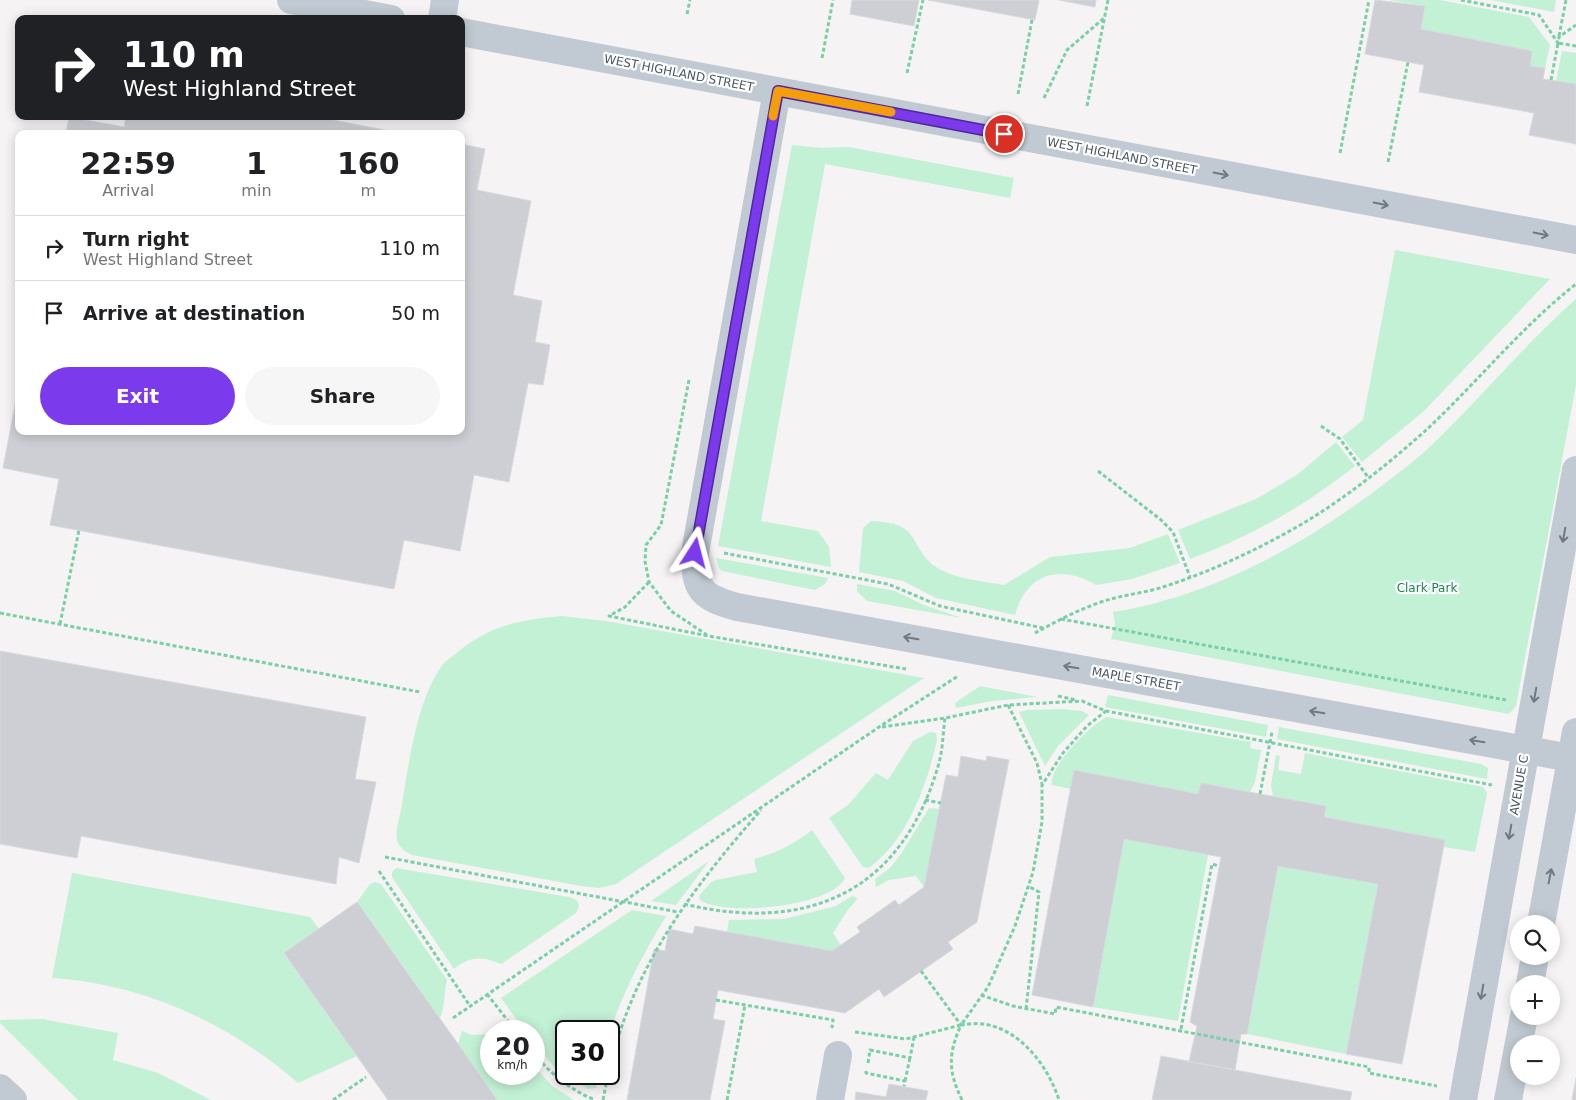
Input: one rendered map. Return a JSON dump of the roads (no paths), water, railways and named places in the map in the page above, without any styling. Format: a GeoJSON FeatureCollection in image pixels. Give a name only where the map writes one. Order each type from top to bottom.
{"type":"FeatureCollection","features":[{"type":"Feature","properties":{"kind":"street"},"geometry":{"type":"LineString","coordinates":[[291,0],[370,15]]}},
{"type":"Feature","properties":{"kind":"street"},"geometry":{"type":"LineString","coordinates":[[443,15],[445,0]]}},
{"type":"Feature","properties":{"kind":"street","name":"WEST HIGHLAND STREET"},"geometry":{"type":"LineString","coordinates":[[465,33],[1576,240]]}},
{"type":"Feature","properties":{"kind":"street","name":"MAPLE STREET"},"geometry":{"type":"LineString","coordinates":[[778,91],[696,548],[695,572],[700,589],[716,601],[737,607],[1574,759]]}},
{"type":"Feature","properties":{"kind":"street","name":"AVENUE C"},"geometry":{"type":"LineString","coordinates":[[1463,1100],[1576,470]]}},
{"type":"Feature","properties":{"kind":"street"},"geometry":{"type":"LineString","coordinates":[[1543,915],[1574,759],[1576,732]]}},
{"type":"Feature","properties":{"kind":"street"},"geometry":{"type":"LineString","coordinates":[[1508,1100],[1522,1025]]}},
{"type":"Feature","properties":{"kind":"street"},"geometry":{"type":"LineString","coordinates":[[830,1100],[838,1042]]}},
{"type":"Feature","properties":{"kind":"street"},"geometry":{"type":"LineString","coordinates":[[0,1088],[13,1100]]}},
{"type":"Feature","properties":{"kind":"park label","name":"Clark Park"},"geometry":{"type":"Point","coordinates":[1427,588]}}]}
